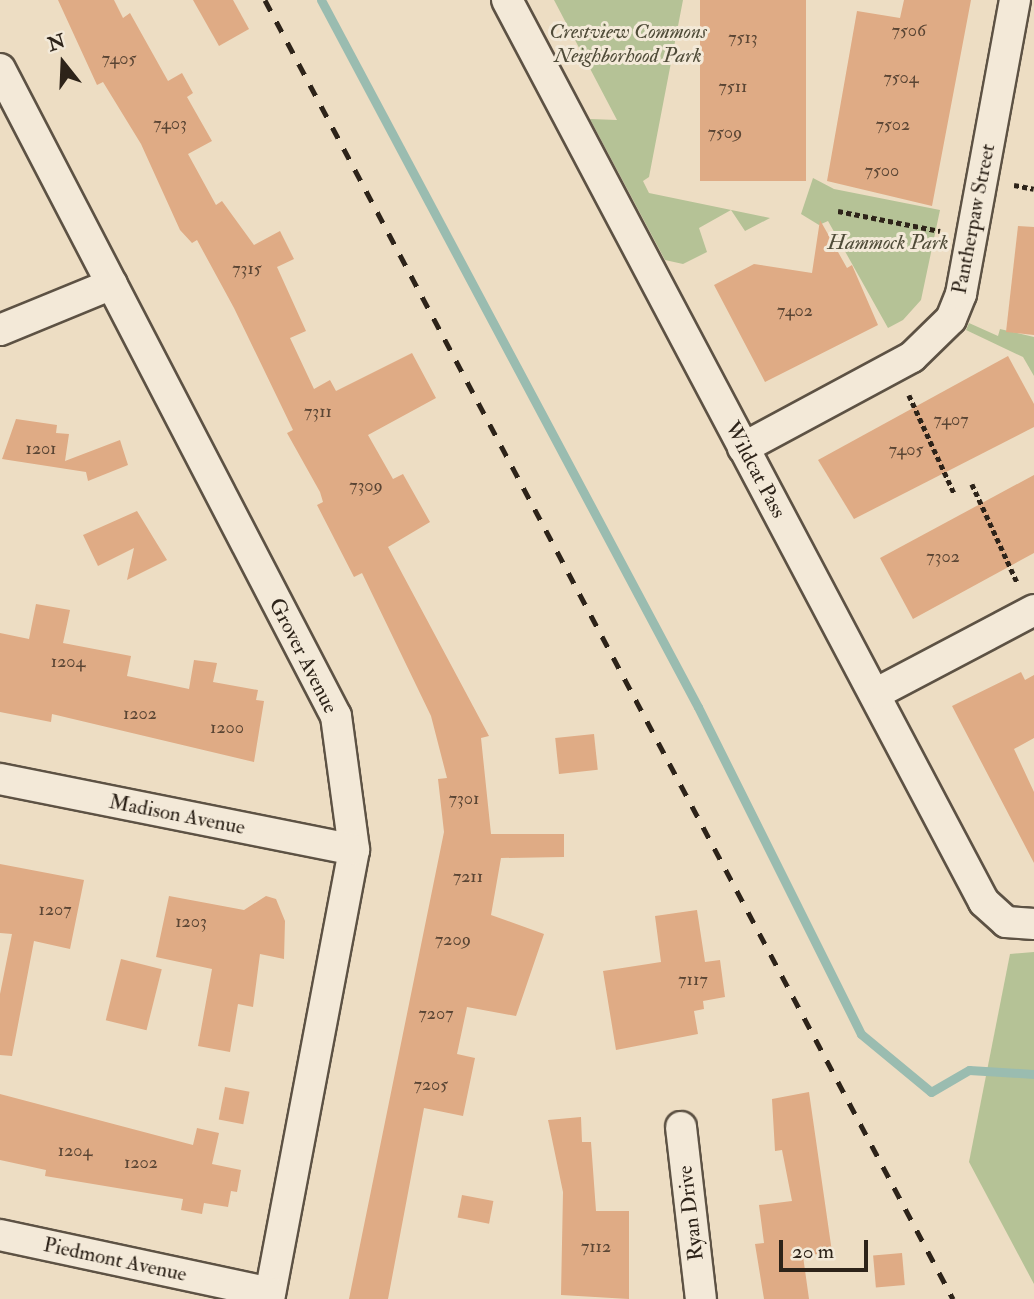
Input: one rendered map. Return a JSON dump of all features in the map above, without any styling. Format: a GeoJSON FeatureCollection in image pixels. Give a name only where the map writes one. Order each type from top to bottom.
{"type":"FeatureCollection","features":[{"type":"Feature","properties":{"kind":"street","name":"Wildcat Pass"},"geometry":{"type":"LineString","coordinates":[[507,0],[984,902],[1027,925]]}},
{"type":"Feature","properties":{"kind":"street","name":"Pantherpaw Street"},"geometry":{"type":"LineString","coordinates":[[743,448],[912,357],[951,319],[961,294],[1015,0]]}},
{"type":"Feature","properties":{"kind":"street","name":"Grover Avenue"},"geometry":{"type":"LineString","coordinates":[[0,69],[336,716],[354,850],[270,1296]]}},
{"type":"Feature","properties":{"kind":"street"},"geometry":{"type":"LineString","coordinates":[[0,330],[112,284]]}},
{"type":"Feature","properties":{"kind":"street"},"geometry":{"type":"LineString","coordinates":[[875,694],[1034,610]]}},
{"type":"Feature","properties":{"kind":"street","name":"Madison Avenue"},"geometry":{"type":"LineString","coordinates":[[0,779],[354,850]]}},
{"type":"Feature","properties":{"kind":"street","name":"Ryan Drive"},"geometry":{"type":"LineString","coordinates":[[681,1127],[701,1299]]}},
{"type":"Feature","properties":{"kind":"street","name":"Piedmont Avenue"},"geometry":{"type":"LineString","coordinates":[[0,1236],[270,1296]]}},
{"type":"Feature","properties":{"kind":"path"},"geometry":{"type":"LineString","coordinates":[[1014,185],[1034,189]]}},
{"type":"Feature","properties":{"kind":"path"},"geometry":{"type":"LineString","coordinates":[[838,211],[940,231]]}},
{"type":"Feature","properties":{"kind":"path"},"geometry":{"type":"LineString","coordinates":[[909,395],[954,493]]}},
{"type":"Feature","properties":{"kind":"path"},"geometry":{"type":"LineString","coordinates":[[972,484],[1017,582]]}},
{"type":"Feature","properties":{"kind":"green space","name":"Crestview Commons Neighborhood Park"},"geometry":{"type":"Polygon","coordinates":[[[554,0],[683,0],[649,177],[643,181],[649,193],[770,218],[745,231],[731,210],[699,228],[707,252],[683,264],[665,260],[590,119],[617,120],[554,0]]]}},
{"type":"Feature","properties":{"kind":"green space","name":"Hammock Park"},"geometry":{"type":"Polygon","coordinates":[[[813,178],[834,189],[940,210],[921,300],[903,320],[888,328],[828,221],[819,225],[801,214],[813,178]]]}},
{"type":"Feature","properties":{"kind":"green space"},"geometry":{"type":"Polygon","coordinates":[[[969,323],[998,336],[1000,329],[1034,337],[1034,376],[1023,357],[966,330],[969,323]]]}},
{"type":"Feature","properties":{"kind":"green space"},"geometry":{"type":"Polygon","coordinates":[[[1034,952],[1034,1284],[969,1162],[1010,954],[1034,952]]]}},
{"type":"Feature","properties":{"kind":"building"},"geometry":{"type":"Polygon","coordinates":[[[58,0],[114,0],[123,18],[130,13],[168,81],[182,73],[193,93],[187,97],[212,141],[188,154],[216,205],[222,201],[254,245],[280,231],[294,259],[277,267],[306,331],[290,338],[314,389],[330,380],[336,391],[412,353],[436,398],[368,435],[393,479],[403,474],[430,522],[388,547],[489,736],[481,738],[491,834],[564,834],[564,857],[501,858],[491,915],[544,934],[516,1016],[467,1007],[457,1054],[475,1058],[463,1116],[424,1108],[388,1299],[349,1299],[444,832],[438,779],[447,778],[431,716],[362,573],[354,577],[317,505],[323,502],[320,492],[287,433],[293,430],[234,308],[197,240],[192,243],[180,230],[141,144],[103,82],[97,85],[58,0]]]}},
{"type":"Feature","properties":{"kind":"building"},"geometry":{"type":"Polygon","coordinates":[[[193,0],[233,0],[249,29],[219,46],[193,0]]]}},
{"type":"Feature","properties":{"kind":"building"},"geometry":{"type":"Polygon","coordinates":[[[700,0],[806,0],[806,181],[700,181],[700,0]]]}},
{"type":"Feature","properties":{"kind":"building"},"geometry":{"type":"Polygon","coordinates":[[[904,0],[971,0],[932,206],[827,181],[857,11],[900,18],[904,0]]]}},
{"type":"Feature","properties":{"kind":"building"},"geometry":{"type":"Polygon","coordinates":[[[820,220],[847,268],[852,265],[878,325],[765,382],[714,285],[754,264],[812,273],[820,220]]]}},
{"type":"Feature","properties":{"kind":"building"},"geometry":{"type":"Polygon","coordinates":[[[1018,226],[1034,227],[1034,335],[1006,332],[1018,226]]]}},
{"type":"Feature","properties":{"kind":"building"},"geometry":{"type":"Polygon","coordinates":[[[1008,356],[1034,404],[1034,427],[854,519],[818,460],[1008,356]]]}},
{"type":"Feature","properties":{"kind":"building"},"geometry":{"type":"Polygon","coordinates":[[[16,419],[57,425],[56,433],[69,434],[65,461],[120,440],[128,465],[88,481],[86,472],[2,459],[16,419]]]}},
{"type":"Feature","properties":{"kind":"building"},"geometry":{"type":"Polygon","coordinates":[[[1034,475],[1034,553],[913,619],[880,558],[1034,475]]]}},
{"type":"Feature","properties":{"kind":"building"},"geometry":{"type":"Polygon","coordinates":[[[137,511],[167,560],[127,580],[134,548],[98,566],[83,535],[137,511]]]}},
{"type":"Feature","properties":{"kind":"building"},"geometry":{"type":"Polygon","coordinates":[[[36,604],[70,610],[63,643],[131,656],[127,676],[189,689],[194,660],[217,663],[213,682],[258,690],[256,700],[264,701],[254,762],[52,714],[51,722],[0,712],[0,633],[29,639],[36,604]]]}},
{"type":"Feature","properties":{"kind":"building"},"geometry":{"type":"Polygon","coordinates":[[[1021,672],[1025,680],[1034,675],[1034,738],[1014,749],[1034,792],[1034,863],[952,706],[1021,672]]]}},
{"type":"Feature","properties":{"kind":"building"},"geometry":{"type":"Polygon","coordinates":[[[594,734],[598,770],[559,774],[555,738],[594,734]]]}},
{"type":"Feature","properties":{"kind":"building"},"geometry":{"type":"Polygon","coordinates":[[[0,864],[84,880],[70,949],[34,941],[12,1056],[0,1055],[0,994],[12,934],[0,933],[0,864]]]}},
{"type":"Feature","properties":{"kind":"building"},"geometry":{"type":"Polygon","coordinates":[[[169,896],[244,910],[266,896],[276,899],[285,921],[284,959],[260,954],[253,1007],[238,1004],[230,1052],[198,1046],[212,969],[156,957],[169,896]]]}},
{"type":"Feature","properties":{"kind":"building"},"geometry":{"type":"Polygon","coordinates":[[[697,910],[705,962],[720,960],[725,997],[703,1001],[704,1009],[694,1011],[698,1034],[616,1050],[603,971],[661,962],[655,916],[697,910]]]}},
{"type":"Feature","properties":{"kind":"building"},"geometry":{"type":"Polygon","coordinates":[[[121,959],[162,969],[147,1030],[106,1020],[121,959]]]}},
{"type":"Feature","properties":{"kind":"building"},"geometry":{"type":"Polygon","coordinates":[[[225,1087],[250,1092],[243,1124],[219,1119],[225,1087]]]}},
{"type":"Feature","properties":{"kind":"building"},"geometry":{"type":"Polygon","coordinates":[[[809,1092],[832,1252],[803,1256],[809,1299],[764,1299],[755,1244],[764,1243],[759,1205],[792,1201],[782,1150],[775,1151],[772,1099],[809,1092]]]}},
{"type":"Feature","properties":{"kind":"building"},"geometry":{"type":"Polygon","coordinates":[[[0,1094],[193,1145],[197,1128],[219,1133],[212,1164],[241,1170],[237,1192],[231,1191],[228,1207],[204,1203],[202,1214],[181,1210],[183,1199],[45,1176],[46,1170],[0,1160],[0,1094]]]}},
{"type":"Feature","properties":{"kind":"building"},"geometry":{"type":"Polygon","coordinates":[[[581,1117],[582,1142],[591,1142],[596,1211],[629,1211],[629,1299],[561,1295],[563,1192],[548,1120],[581,1117]]]}},
{"type":"Feature","properties":{"kind":"building"},"geometry":{"type":"Polygon","coordinates":[[[462,1195],[493,1201],[489,1224],[458,1218],[462,1195]]]}},
{"type":"Feature","properties":{"kind":"building"},"geometry":{"type":"Polygon","coordinates":[[[902,1253],[905,1285],[876,1287],[873,1256],[902,1253]]]}},
{"type":"Feature","properties":{"kind":"waterway"},"geometry":{"type":"LineString","coordinates":[[321,0],[698,707],[861,1034],[931,1092],[969,1070],[1034,1074]]}},
{"type":"Feature","properties":{"kind":"railway"},"geometry":{"type":"LineString","coordinates":[[265,0],[953,1299]]}}]}
